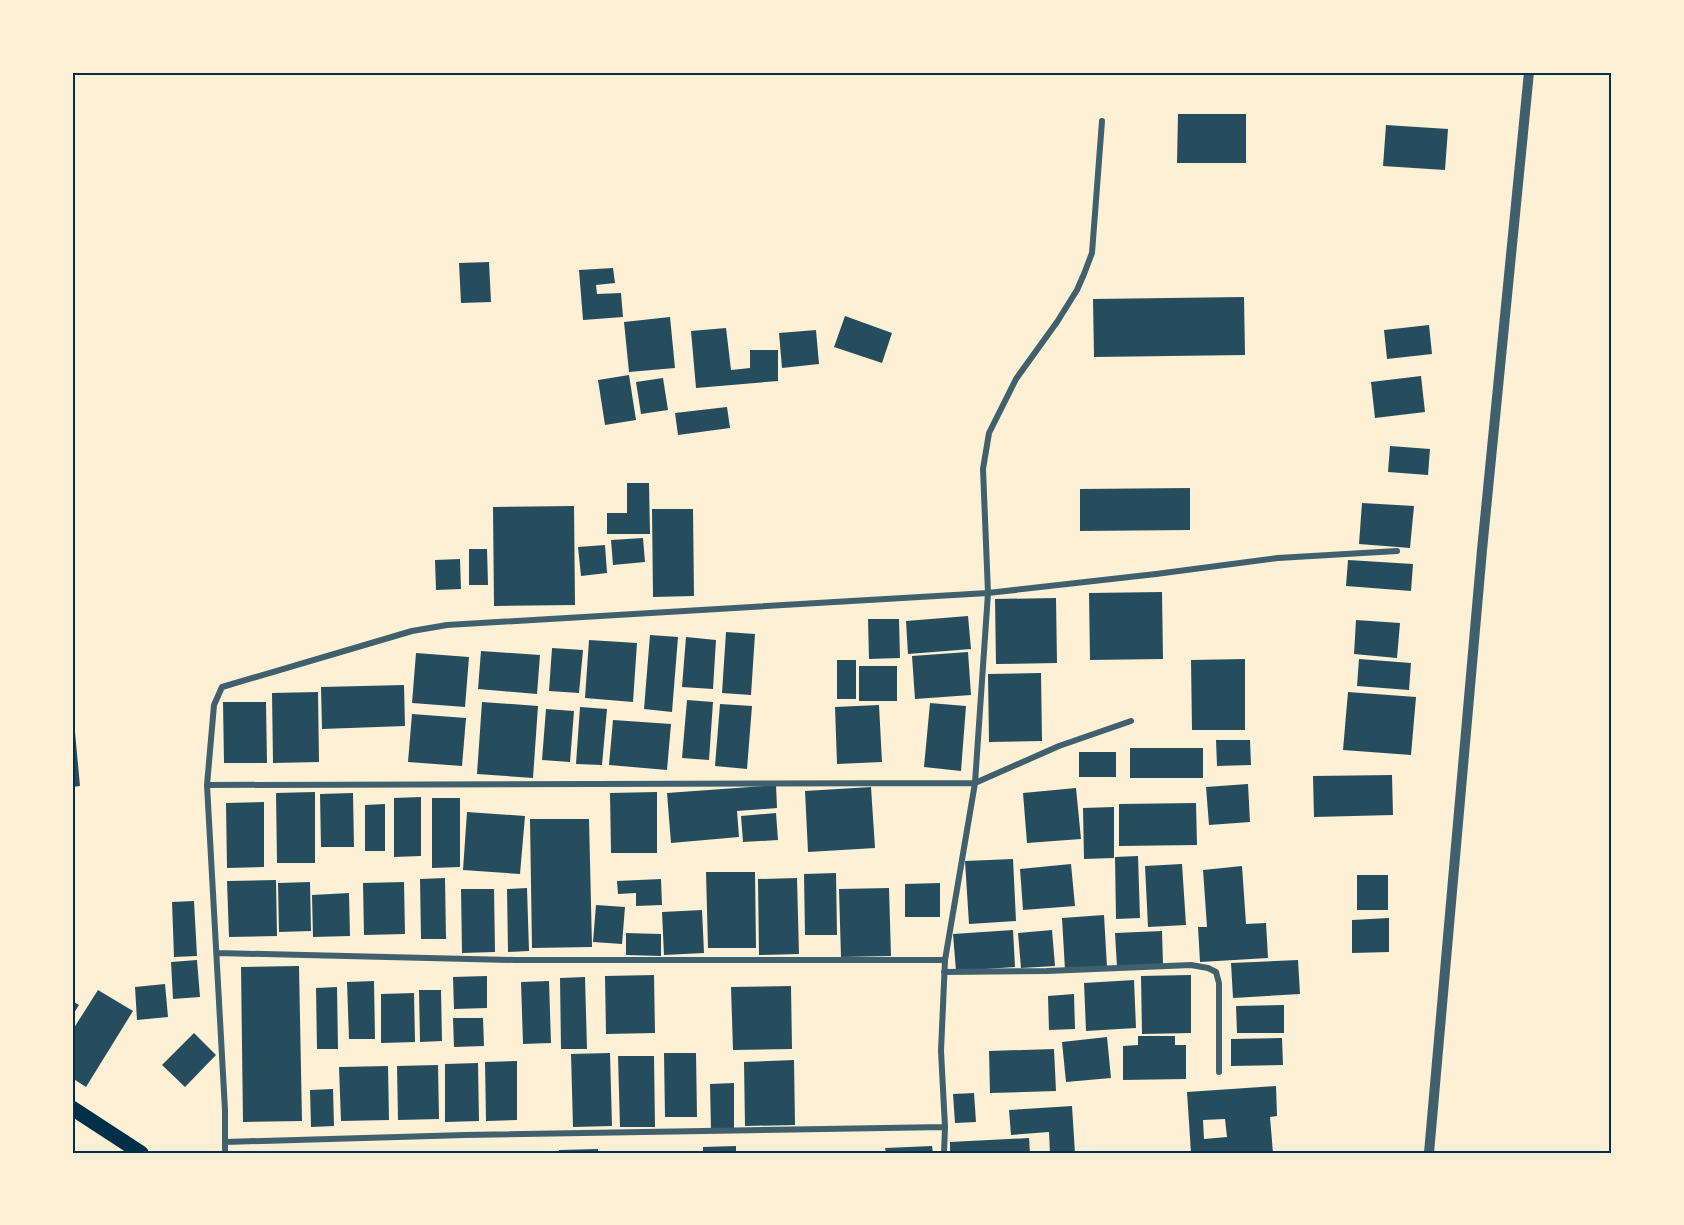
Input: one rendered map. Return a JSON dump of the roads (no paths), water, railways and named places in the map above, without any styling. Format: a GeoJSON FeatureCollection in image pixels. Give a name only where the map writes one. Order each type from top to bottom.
{"type":"FeatureCollection","features":[{"type":"Feature","properties":{"kind":"main road"},"geometry":{"type":"LineString","coordinates":[[72,1108],[141,1153]]}},
{"type":"Feature","properties":{"kind":"street"},"geometry":{"type":"LineString","coordinates":[[1429,1153],[1482,550],[1529,72]]}},
{"type":"Feature","properties":{"kind":"street"},"geometry":{"type":"LineString","coordinates":[[944,1153],[941,1051],[944,972],[975,783],[988,593],[983,469],[989,433],[1016,379],[1077,290],[1092,253],[1102,121]]}},
{"type":"Feature","properties":{"kind":"street"},"geometry":{"type":"LineString","coordinates":[[225,1153],[207,785],[214,705],[222,687],[412,631],[447,625],[988,593],[1278,558],[1397,551]]}},
{"type":"Feature","properties":{"kind":"street"},"geometry":{"type":"LineString","coordinates":[[207,785],[975,783],[1059,746],[1131,721]]}},
{"type":"Feature","properties":{"kind":"street"},"geometry":{"type":"LineString","coordinates":[[217,953],[515,960],[945,960]]}},
{"type":"Feature","properties":{"kind":"street"},"geometry":{"type":"LineString","coordinates":[[944,972],[1047,971],[1191,965],[1208,968],[1216,972],[1219,983],[1220,1072]]}},
{"type":"Feature","properties":{"kind":"street"},"geometry":{"type":"LineString","coordinates":[[225,1142],[465,1135],[945,1127]]}}]}
